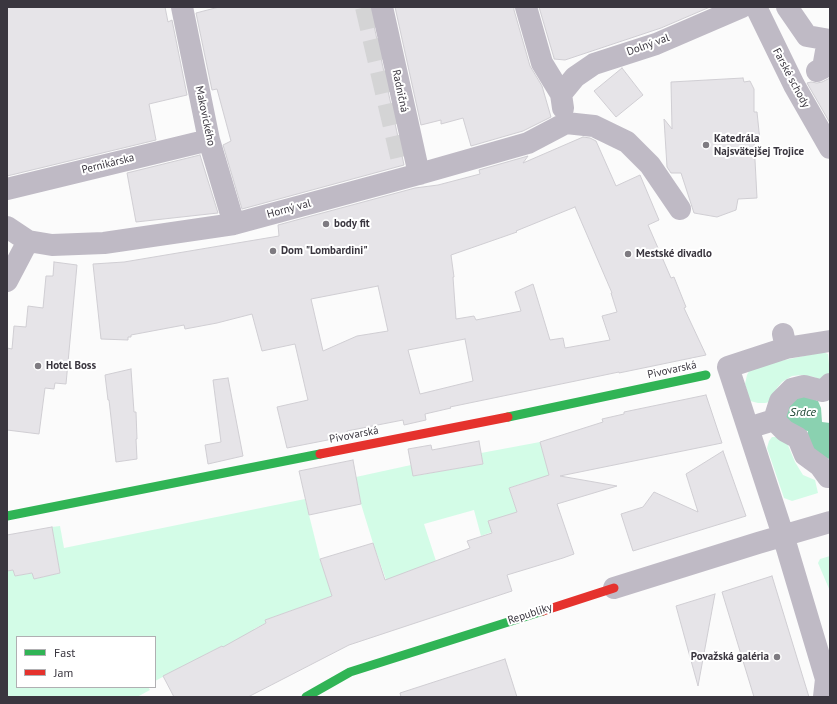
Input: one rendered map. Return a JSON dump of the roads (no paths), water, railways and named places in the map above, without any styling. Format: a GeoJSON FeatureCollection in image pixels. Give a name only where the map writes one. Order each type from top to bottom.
{"type":"FeatureCollection","features":[{"type":"Feature","properties":{"kind":"street","name":"Makovického"},"geometry":{"type":"LineString","coordinates":[[182,7],[209,140],[234,224]]}},
{"type":"Feature","properties":{"kind":"street","name":"Radničná"},"geometry":{"type":"LineString","coordinates":[[382,7],[410,172]]}},
{"type":"Feature","properties":{"kind":"street"},"geometry":{"type":"LineString","coordinates":[[526,7],[542,63],[561,94],[566,123],[594,126],[627,142],[650,165],[680,209]]}},
{"type":"Feature","properties":{"kind":"street","name":"Dolný val"},"geometry":{"type":"LineString","coordinates":[[561,94],[575,77],[594,64],[656,44],[742,7]]}},
{"type":"Feature","properties":{"kind":"street","name":"Farské schody"},"geometry":{"type":"LineString","coordinates":[[756,7],[794,85],[830,148]]}},
{"type":"Feature","properties":{"kind":"street"},"geometry":{"type":"LineString","coordinates":[[787,7],[807,36],[829,40],[823,68],[817,71]]}},
{"type":"Feature","properties":{"kind":"street","name":"Horný val"},"geometry":{"type":"LineString","coordinates":[[7,227],[28,241],[52,245],[104,243],[234,224],[410,172],[528,143],[566,123]]}},
{"type":"Feature","properties":{"kind":"street","name":"Pernikárska"},"geometry":{"type":"LineString","coordinates":[[7,189],[209,140]]}},
{"type":"Feature","properties":{"kind":"street"},"geometry":{"type":"LineString","coordinates":[[7,281],[28,241]]}},
{"type":"Feature","properties":{"kind":"street"},"geometry":{"type":"LineString","coordinates":[[706,375],[728,367],[784,341],[830,341]]}},
{"type":"Feature","properties":{"kind":"street"},"geometry":{"type":"LineString","coordinates":[[728,367],[783,535],[827,684]]}},
{"type":"Feature","properties":{"kind":"street","name":"Pivovarská"},"geometry":{"type":"LineString","coordinates":[[7,516],[492,420],[706,375]]}},
{"type":"Feature","properties":{"kind":"street"},"geometry":{"type":"LineString","coordinates":[[774,420],[780,401],[792,389],[804,386],[823,391],[830,384]]}},
{"type":"Feature","properties":{"kind":"street"},"geometry":{"type":"LineString","coordinates":[[748,428],[774,420]]}},
{"type":"Feature","properties":{"kind":"street"},"geometry":{"type":"LineString","coordinates":[[774,420],[784,431],[798,438],[805,454],[820,466],[830,477]]}},
{"type":"Feature","properties":{"kind":"street","name":"Republiky"},"geometry":{"type":"LineString","coordinates":[[306,697],[350,672],[783,535],[830,522]]}},
{"type":"Feature","properties":{"kind":"water","name":"Srdce"},"geometry":{"type":"Polygon","coordinates":[[[801,394],[818,401],[821,408],[822,422],[830,423],[830,459],[815,457],[805,442],[808,431],[796,430],[786,420],[785,412],[788,404],[801,394]]]}},
{"type":"Feature","properties":{"kind":"tunnel"},"geometry":{"type":"LineString","coordinates":[[366,7],[403,165]]}},
{"type":"Feature","properties":{"kind":"place","name":"Katedrála Najsvätejšej Trojice"},"geometry":{"type":"Point","coordinates":[706,145]}},
{"type":"Feature","properties":{"kind":"place","name":"body fit"},"geometry":{"type":"Point","coordinates":[326,224]}},
{"type":"Feature","properties":{"kind":"place","name":"Dom \"Lombardini\""},"geometry":{"type":"Point","coordinates":[273,251]}},
{"type":"Feature","properties":{"kind":"place","name":"Mestské divadlo"},"geometry":{"type":"Point","coordinates":[628,254]}},
{"type":"Feature","properties":{"kind":"place","name":"Hotel Boss"},"geometry":{"type":"Point","coordinates":[38,366]}},
{"type":"Feature","properties":{"kind":"place","name":"Považská galéria"},"geometry":{"type":"Point","coordinates":[777,657]}}]}
